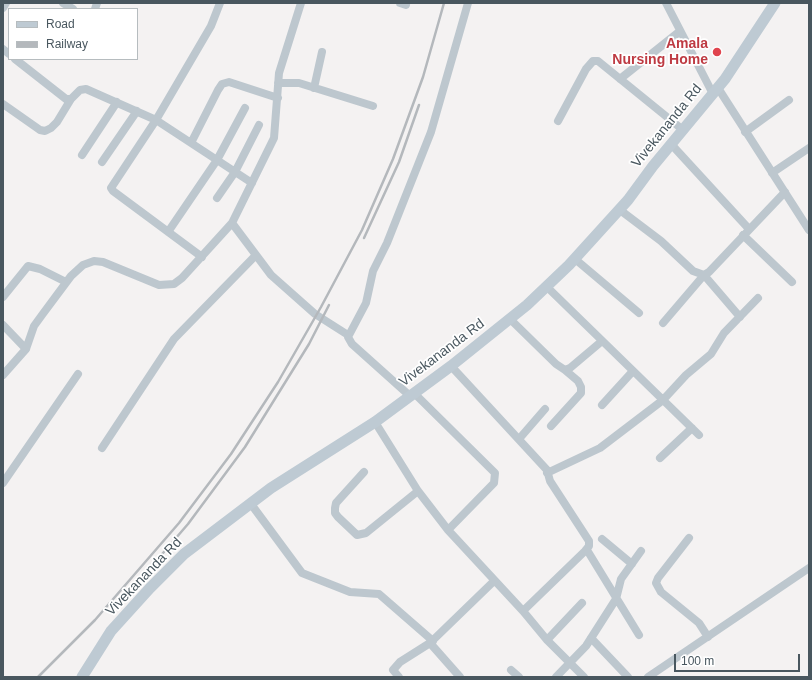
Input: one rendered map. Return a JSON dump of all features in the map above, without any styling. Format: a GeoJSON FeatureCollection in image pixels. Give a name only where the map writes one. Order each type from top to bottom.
{"type":"FeatureCollection","features":[{"type":"Feature","properties":{"kind":"street"},"geometry":{"type":"LineString","coordinates":[[3,8],[6,3]]}},
{"type":"Feature","properties":{"kind":"street"},"geometry":{"type":"LineString","coordinates":[[202,256],[113,191],[111,188],[156,120],[211,26],[220,3]]}},
{"type":"Feature","properties":{"kind":"street"},"geometry":{"type":"LineString","coordinates":[[3,376],[26,349],[34,326],[66,282],[83,265],[94,261],[103,262],[167,286],[174,284],[182,278],[232,223],[274,138],[281,62],[301,3]]}},
{"type":"Feature","properties":{"kind":"street"},"geometry":{"type":"LineString","coordinates":[[348,335],[366,303],[373,271],[387,243],[431,132],[468,3]]}},
{"type":"Feature","properties":{"kind":"street"},"geometry":{"type":"LineString","coordinates":[[666,3],[680,32],[715,91],[745,132],[809,230]]}},
{"type":"Feature","properties":{"kind":"street","name":"Vivekananda Rd"},"geometry":{"type":"LineString","coordinates":[[82,677],[111,631],[155,583],[189,550],[294,473],[375,422],[451,366],[510,320],[576,258],[620,210],[671,144],[715,91],[775,3]]}},
{"type":"Feature","properties":{"kind":"street"},"geometry":{"type":"LineString","coordinates":[[620,79],[680,32]]}},
{"type":"Feature","properties":{"kind":"street"},"geometry":{"type":"LineString","coordinates":[[314,88],[322,52]]}},
{"type":"Feature","properties":{"kind":"street"},"geometry":{"type":"LineString","coordinates":[[16,60],[62,97],[71,99]]}},
{"type":"Feature","properties":{"kind":"street"},"geometry":{"type":"LineString","coordinates":[[558,121],[586,69],[593,61],[598,61],[683,130]]}},
{"type":"Feature","properties":{"kind":"street"},"geometry":{"type":"LineString","coordinates":[[191,143],[222,84],[229,82],[278,98]]}},
{"type":"Feature","properties":{"kind":"street"},"geometry":{"type":"LineString","coordinates":[[278,83],[293,82],[372,106]]}},
{"type":"Feature","properties":{"kind":"street"},"geometry":{"type":"LineString","coordinates":[[3,104],[40,130],[45,131],[57,122],[71,99],[80,90],[86,89],[156,120],[252,183]]}},
{"type":"Feature","properties":{"kind":"street"},"geometry":{"type":"LineString","coordinates":[[745,132],[788,100]]}},
{"type":"Feature","properties":{"kind":"street"},"geometry":{"type":"LineString","coordinates":[[82,155],[117,102]]}},
{"type":"Feature","properties":{"kind":"street"},"geometry":{"type":"LineString","coordinates":[[168,232],[217,160],[245,108]]}},
{"type":"Feature","properties":{"kind":"street"},"geometry":{"type":"LineString","coordinates":[[102,162],[137,111]]}},
{"type":"Feature","properties":{"kind":"street"},"geometry":{"type":"LineString","coordinates":[[217,198],[235,172],[259,125]]}},
{"type":"Feature","properties":{"kind":"street"},"geometry":{"type":"LineString","coordinates":[[671,144],[746,232],[792,282]]}},
{"type":"Feature","properties":{"kind":"street"},"geometry":{"type":"LineString","coordinates":[[772,173],[809,148]]}},
{"type":"Feature","properties":{"kind":"street"},"geometry":{"type":"LineString","coordinates":[[663,323],[704,275],[709,272],[785,192]]}},
{"type":"Feature","properties":{"kind":"street"},"geometry":{"type":"LineString","coordinates":[[620,210],[666,245],[694,271],[704,275],[740,317]]}},
{"type":"Feature","properties":{"kind":"street"},"geometry":{"type":"LineString","coordinates":[[232,223],[271,275],[315,314],[348,335],[352,344],[412,395],[495,473],[494,483],[448,530]]}},
{"type":"Feature","properties":{"kind":"street"},"geometry":{"type":"LineString","coordinates":[[102,448],[174,339],[256,255]]}},
{"type":"Feature","properties":{"kind":"street"},"geometry":{"type":"LineString","coordinates":[[576,258],[639,313]]}},
{"type":"Feature","properties":{"kind":"street"},"geometry":{"type":"LineString","coordinates":[[3,297],[28,266],[40,269],[66,282]]}},
{"type":"Feature","properties":{"kind":"street"},"geometry":{"type":"LineString","coordinates":[[546,286],[699,435]]}},
{"type":"Feature","properties":{"kind":"street"},"geometry":{"type":"LineString","coordinates":[[548,473],[600,448],[663,400],[686,375],[711,354],[724,333],[758,298]]}},
{"type":"Feature","properties":{"kind":"street"},"geometry":{"type":"LineString","coordinates":[[510,320],[556,364],[578,381],[581,387],[581,393],[551,426]]}},
{"type":"Feature","properties":{"kind":"street"},"geometry":{"type":"LineString","coordinates":[[3,325],[26,349]]}},
{"type":"Feature","properties":{"kind":"street"},"geometry":{"type":"LineString","coordinates":[[565,370],[570,368],[602,341]]}},
{"type":"Feature","properties":{"kind":"street"},"geometry":{"type":"LineString","coordinates":[[451,366],[547,470],[550,482],[589,541],[587,550],[523,610]]}},
{"type":"Feature","properties":{"kind":"street"},"geometry":{"type":"LineString","coordinates":[[602,405],[633,371]]}},
{"type":"Feature","properties":{"kind":"street"},"geometry":{"type":"LineString","coordinates":[[3,483],[78,374]]}},
{"type":"Feature","properties":{"kind":"street"},"geometry":{"type":"LineString","coordinates":[[519,439],[545,409]]}},
{"type":"Feature","properties":{"kind":"street"},"geometry":{"type":"LineString","coordinates":[[375,422],[418,491],[448,530],[494,581],[523,610],[547,640],[584,677]]}},
{"type":"Feature","properties":{"kind":"street"},"geometry":{"type":"LineString","coordinates":[[660,458],[692,428]]}},
{"type":"Feature","properties":{"kind":"street"},"geometry":{"type":"LineString","coordinates":[[364,472],[336,503],[335,508],[335,513],[338,517],[357,535],[366,532],[418,491]]}},
{"type":"Feature","properties":{"kind":"street"},"geometry":{"type":"LineString","coordinates":[[250,504],[302,573],[350,592],[379,594],[432,642],[460,677]]}},
{"type":"Feature","properties":{"kind":"street"},"geometry":{"type":"LineString","coordinates":[[689,538],[658,578],[656,583],[661,592],[699,623],[708,637]]}},
{"type":"Feature","properties":{"kind":"street"},"geometry":{"type":"LineString","coordinates":[[602,539],[632,564]]}},
{"type":"Feature","properties":{"kind":"street"},"geometry":{"type":"LineString","coordinates":[[587,550],[639,635]]}},
{"type":"Feature","properties":{"kind":"street"},"geometry":{"type":"LineString","coordinates":[[556,677],[582,652],[616,598],[620,579],[641,551]]}},
{"type":"Feature","properties":{"kind":"street"},"geometry":{"type":"LineString","coordinates":[[648,677],[809,568]]}},
{"type":"Feature","properties":{"kind":"street"},"geometry":{"type":"LineString","coordinates":[[399,677],[393,670],[400,662],[432,642],[494,581]]}},
{"type":"Feature","properties":{"kind":"street"},"geometry":{"type":"LineString","coordinates":[[547,640],[582,603]]}},
{"type":"Feature","properties":{"kind":"street"},"geometry":{"type":"LineString","coordinates":[[591,638],[628,677]]}},
{"type":"Feature","properties":{"kind":"street"},"geometry":{"type":"LineString","coordinates":[[511,670],[519,677]]}},
{"type":"Feature","properties":{"kind":"railway"},"geometry":{"type":"LineString","coordinates":[[38,677],[95,620],[179,523],[231,454],[278,382],[321,307],[362,230],[393,159],[423,77],[444,3]]}},
{"type":"Feature","properties":{"kind":"railway"},"geometry":{"type":"LineString","coordinates":[[364,238],[399,162],[419,105]]}},
{"type":"Feature","properties":{"kind":"railway"},"geometry":{"type":"LineString","coordinates":[[151,567],[188,524],[245,447],[309,344],[329,305]]}},
{"type":"Feature","properties":{"kind":"place","name":"Amala Nursing Home"},"geometry":{"type":"Point","coordinates":[717,52]}}]}
